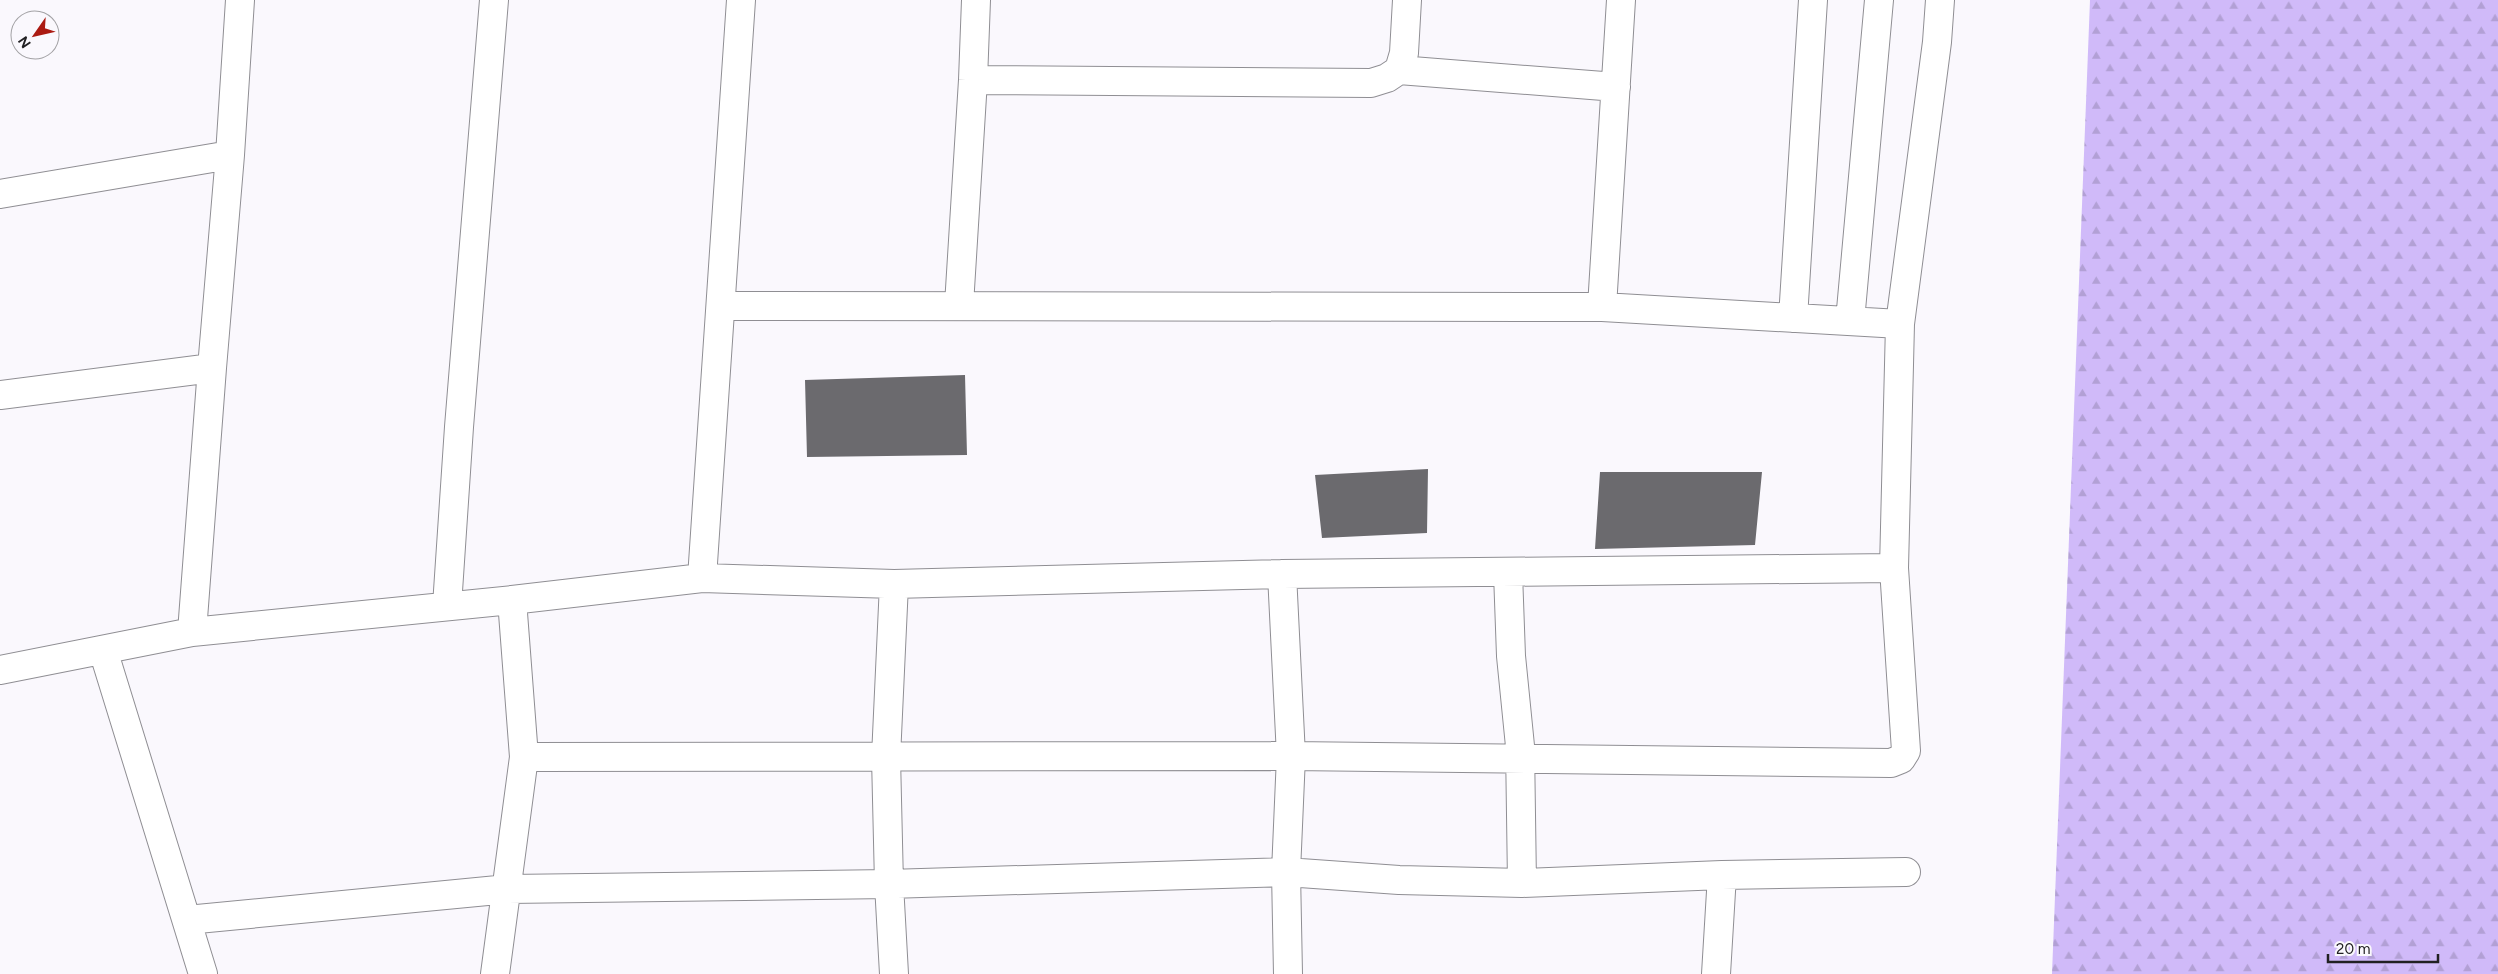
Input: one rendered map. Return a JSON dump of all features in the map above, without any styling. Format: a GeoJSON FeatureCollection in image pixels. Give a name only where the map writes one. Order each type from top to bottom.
{"type":"FeatureCollection","features":[{"type":"Feature","properties":{"kind":"street"},"geometry":{"type":"LineString","coordinates":[[192,632],[230,155],[240,0]]}},
{"type":"Feature","properties":{"kind":"street"},"geometry":{"type":"LineString","coordinates":[[447,606],[459,427],[494,0]]}},
{"type":"Feature","properties":{"kind":"street"},"geometry":{"type":"LineString","coordinates":[[702,578],[741,0]]}},
{"type":"Feature","properties":{"kind":"street"},"geometry":{"type":"LineString","coordinates":[[959,305],[976,0]]}},
{"type":"Feature","properties":{"kind":"street"},"geometry":{"type":"LineString","coordinates":[[1399,70],[1404,53],[1407,0]]}},
{"type":"Feature","properties":{"kind":"street"},"geometry":{"type":"LineString","coordinates":[[1602,307],[1621,0]]}},
{"type":"Feature","properties":{"kind":"street"},"geometry":{"type":"LineString","coordinates":[[1793,318],[1813,0]]}},
{"type":"Feature","properties":{"kind":"street"},"geometry":{"type":"LineString","coordinates":[[1850,321],[1879,0]]}},
{"type":"Feature","properties":{"kind":"street"},"geometry":{"type":"LineString","coordinates":[[524,757],[1520,757],[1891,763],[1901,759],[1906,751],[1894,568],[1900,324],[1940,0]]}},
{"type":"Feature","properties":{"kind":"street"},"geometry":{"type":"LineString","coordinates":[[973,80],[1371,83],[1387,78],[1399,70],[1616,87]]}},
{"type":"Feature","properties":{"kind":"street"},"geometry":{"type":"LineString","coordinates":[[0,194],[230,155]]}},
{"type":"Feature","properties":{"kind":"street"},"geometry":{"type":"LineString","coordinates":[[721,306],[1602,307],[1900,324]]}},
{"type":"Feature","properties":{"kind":"street"},"geometry":{"type":"LineString","coordinates":[[1,393],[212,368]]}},
{"type":"Feature","properties":{"kind":"street"},"geometry":{"type":"LineString","coordinates":[[0,670],[192,632],[512,600],[702,578],[894,584],[1282,574],[1894,568]]}},
{"type":"Feature","properties":{"kind":"street"},"geometry":{"type":"LineString","coordinates":[[1508,573],[1511,656],[1520,757],[1522,883]]}},
{"type":"Feature","properties":{"kind":"street"},"geometry":{"type":"LineString","coordinates":[[1282,574],[1291,756],[1286,872],[1288,974]]}},
{"type":"Feature","properties":{"kind":"street"},"geometry":{"type":"LineString","coordinates":[[894,584],[886,757],[889,884],[894,974]]}},
{"type":"Feature","properties":{"kind":"street"},"geometry":{"type":"LineString","coordinates":[[495,974],[524,757],[512,600]]}},
{"type":"Feature","properties":{"kind":"street"},"geometry":{"type":"LineString","coordinates":[[103,650],[203,974]]}},
{"type":"Feature","properties":{"kind":"street"},"geometry":{"type":"LineString","coordinates":[[187,920],[508,888],[889,884],[1286,872],[1399,880],[1522,883],[1722,875],[1906,872]]}},
{"type":"Feature","properties":{"kind":"street"},"geometry":{"type":"LineString","coordinates":[[1716,974],[1722,875]]}},
{"type":"Feature","properties":{"kind":"green space"},"geometry":{"type":"Polygon","coordinates":[[[2090,0],[2498,0],[2498,974],[2052,974],[2090,0]]]}},
{"type":"Feature","properties":{"kind":"building"},"geometry":{"type":"Polygon","coordinates":[[[965,375],[967,455],[807,457],[805,380],[965,375]]]}},
{"type":"Feature","properties":{"kind":"building"},"geometry":{"type":"Polygon","coordinates":[[[1428,469],[1427,533],[1322,538],[1315,475],[1428,469]]]}},
{"type":"Feature","properties":{"kind":"building"},"geometry":{"type":"Polygon","coordinates":[[[1600,472],[1762,472],[1755,545],[1595,549],[1600,472]]]}}]}
